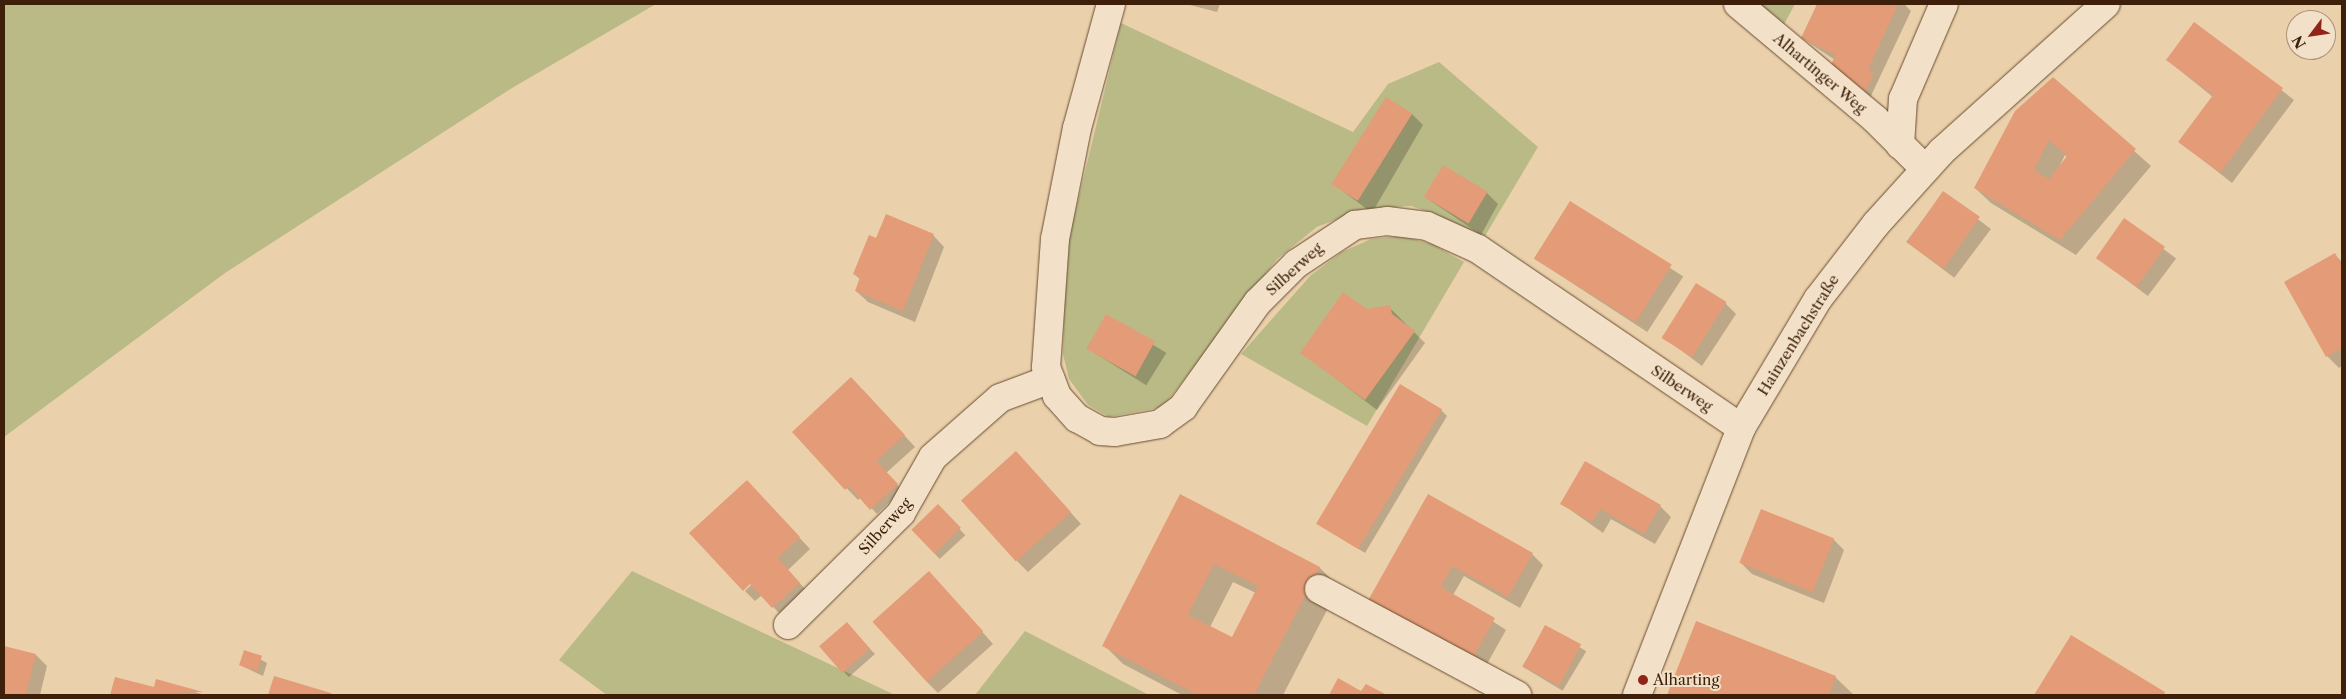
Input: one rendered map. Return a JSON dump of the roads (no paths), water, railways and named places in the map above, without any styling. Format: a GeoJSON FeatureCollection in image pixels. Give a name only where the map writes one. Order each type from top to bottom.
{"type":"FeatureCollection","features":[{"type":"Feature","properties":{"kind":"street","name":"Silberweg"},"geometry":{"type":"LineString","coordinates":[[1111,4],[1077,128],[1055,239],[1046,367],[1057,396],[1077,418],[1100,431],[1128,433],[1160,424],[1183,407],[1258,302],[1296,264],[1356,225],[1387,221],[1427,226],[1478,249],[1742,428]]}},
{"type":"Feature","properties":{"kind":"street","name":"Alhartinger Weg"},"geometry":{"type":"LineString","coordinates":[[1738,4],[1900,144],[1925,169]]}},
{"type":"Feature","properties":{"kind":"street"},"geometry":{"type":"LineString","coordinates":[[1900,144],[1903,99],[1944,4]]}},
{"type":"Feature","properties":{"kind":"street","name":"Hainzenbachstraße"},"geometry":{"type":"LineString","coordinates":[[1637,695],[1742,428],[1818,299],[1925,169],[2016,81],[2106,4]]}},
{"type":"Feature","properties":{"kind":"street","name":"Silberweg"},"geometry":{"type":"LineString","coordinates":[[788,625],[901,513],[933,458],[1000,398],[1051,380]]}},
{"type":"Feature","properties":{"kind":"street"},"geometry":{"type":"LineString","coordinates":[[1319,589],[1517,695]]}},
{"type":"Feature","properties":{"kind":"place","name":"Alharting"},"geometry":{"type":"Point","coordinates":[1643,680]}}]}
